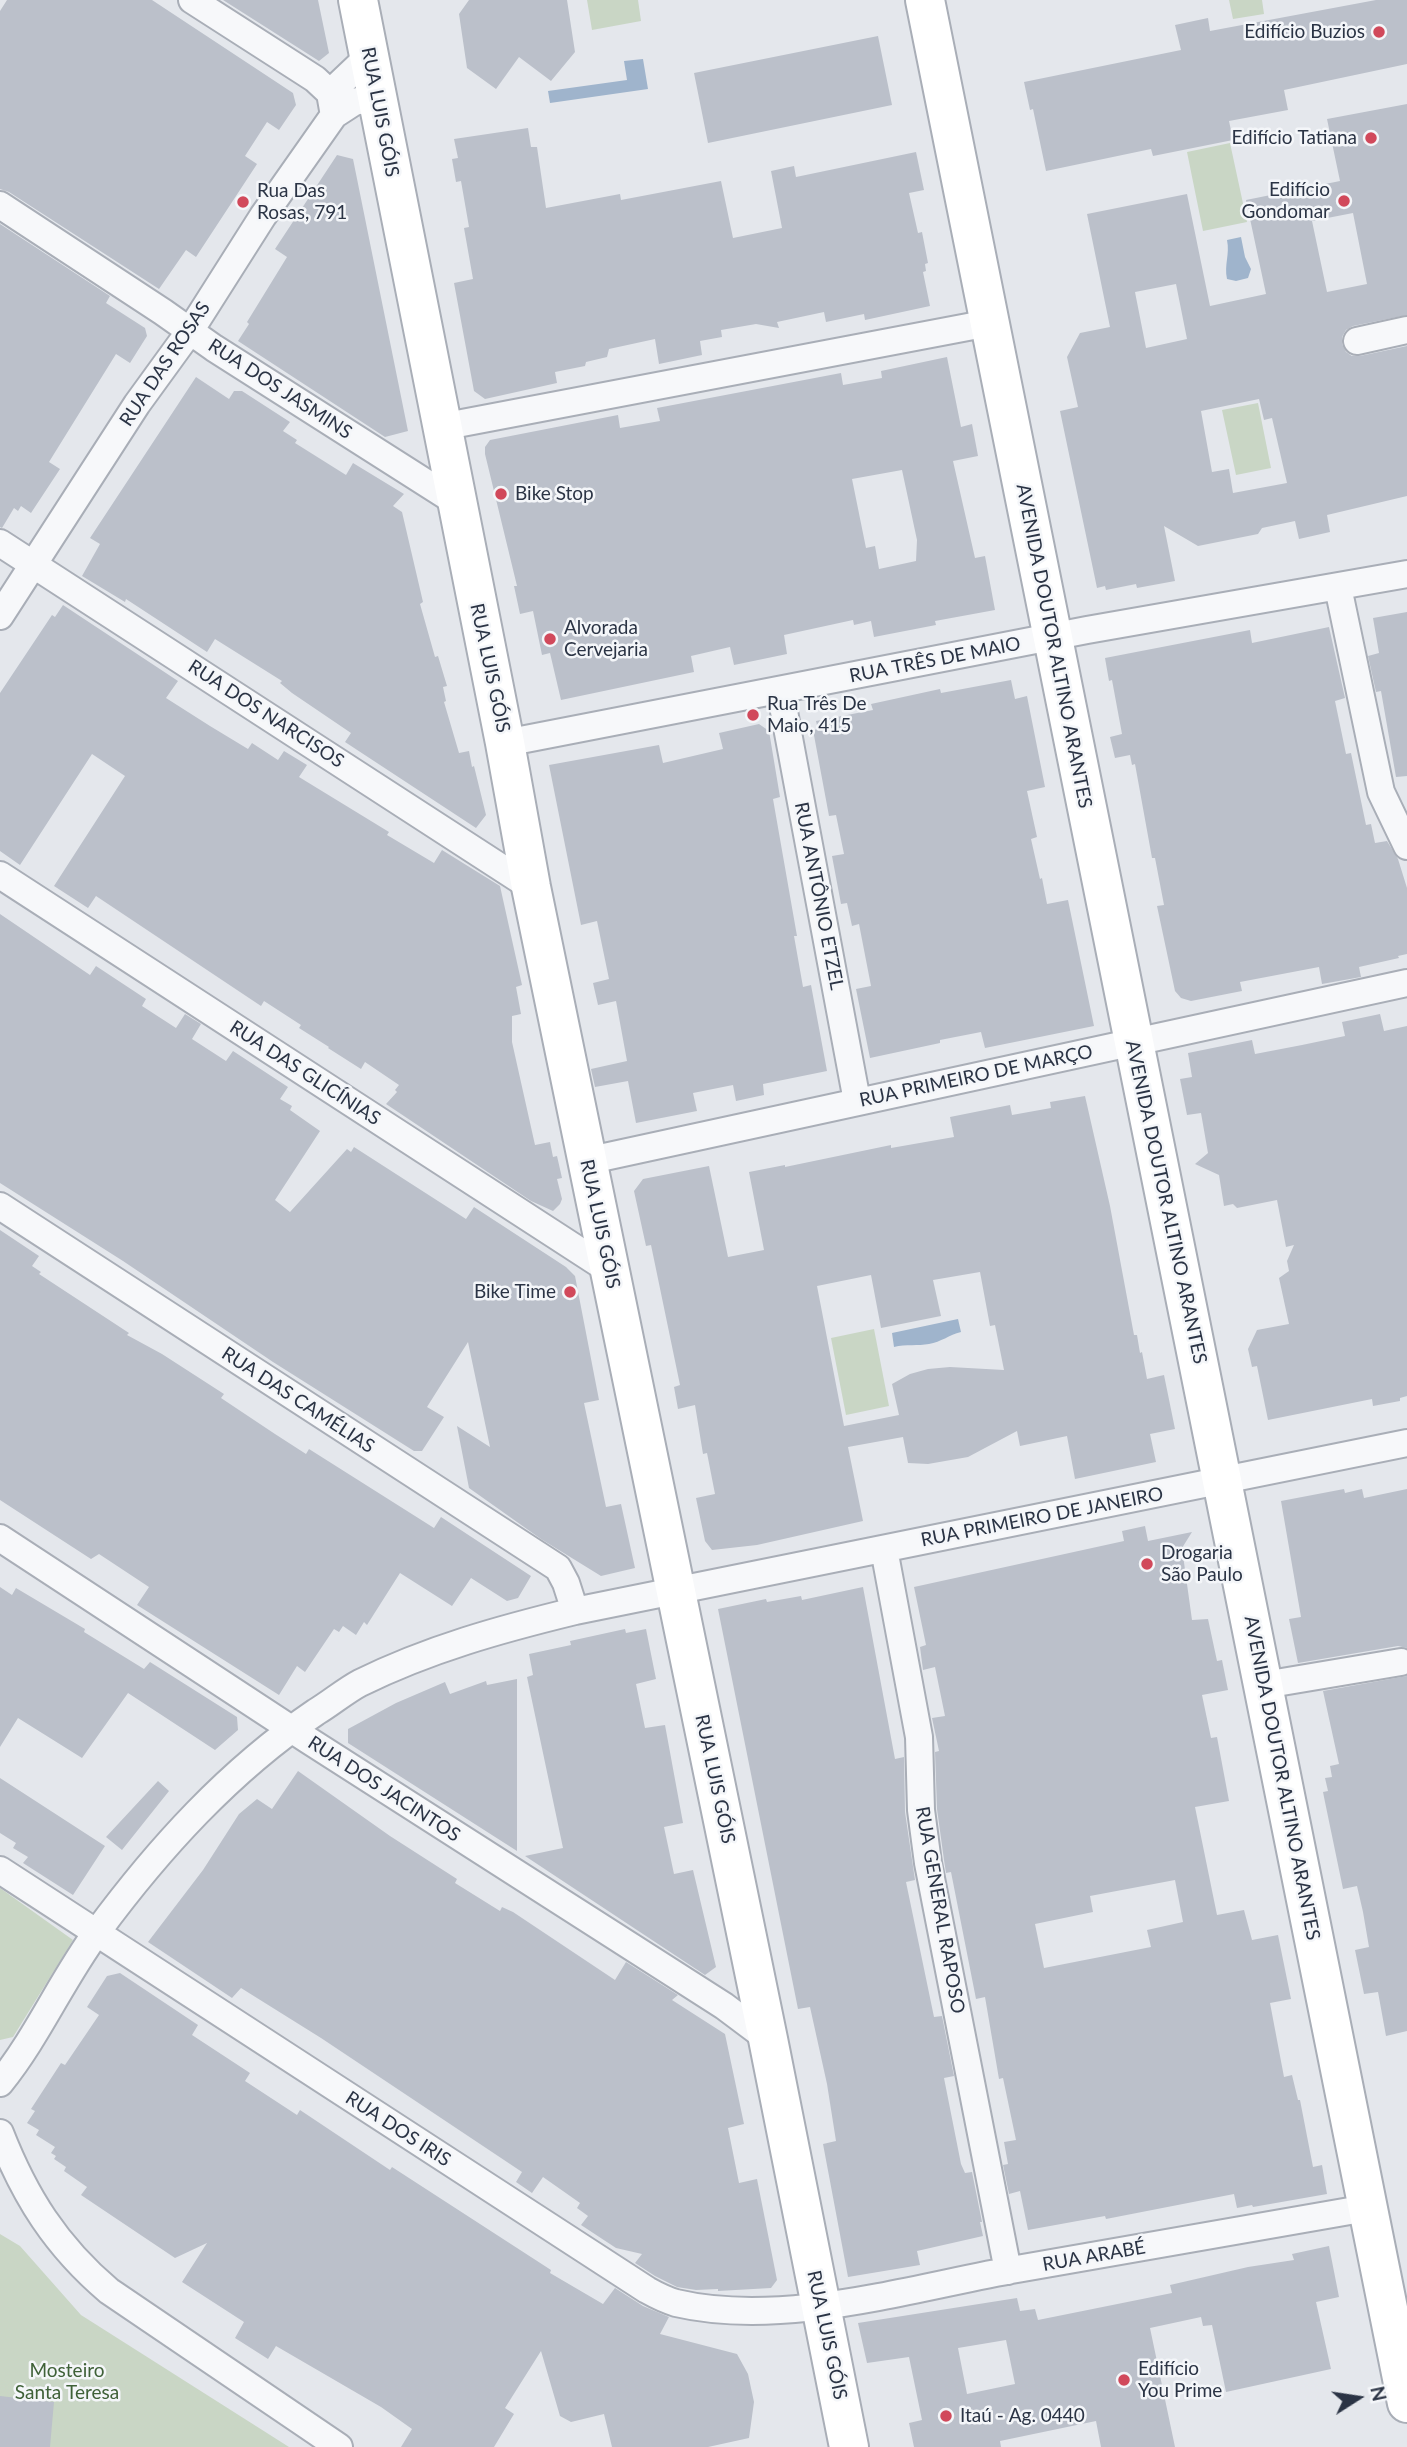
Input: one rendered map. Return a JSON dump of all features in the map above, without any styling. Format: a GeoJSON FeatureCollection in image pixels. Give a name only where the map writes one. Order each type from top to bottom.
{"type":"FeatureCollection","features":[{"type":"Feature","properties":{"kind":"street"},"geometry":{"type":"LineString","coordinates":[[191,0],[315,79],[332,104]]}},
{"type":"Feature","properties":{"kind":"street","name":"RUA LUIS GÓIS"},"geometry":{"type":"LineString","coordinates":[[358,0],[531,887],[768,2039],[849,2447]]}},
{"type":"Feature","properties":{"kind":"street","name":"AVENIDA DOUTOR ALTINO ARANTES"},"geometry":{"type":"LineString","coordinates":[[925,0],[1407,2403]]}},
{"type":"Feature","properties":{"kind":"street","name":"RUA DAS ROSAS"},"geometry":{"type":"LineString","coordinates":[[0,616],[137,404],[190,331],[332,104],[369,56]]}},
{"type":"Feature","properties":{"kind":"street","name":"RUA DAS ROSAS"},"geometry":{"type":"LineString","coordinates":[[332,104],[363,100],[378,103]]}},
{"type":"Feature","properties":{"kind":"street","name":"RUA DOS JASMINS"},"geometry":{"type":"LineString","coordinates":[[0,205],[456,502]]}},
{"type":"Feature","properties":{"kind":"street"},"geometry":{"type":"LineString","coordinates":[[441,427],[989,323]]}},
{"type":"Feature","properties":{"kind":"street"},"geometry":{"type":"LineString","coordinates":[[1357,341],[1407,330]]}},
{"type":"Feature","properties":{"kind":"street","name":"RUA DOS NARCISOS"},"geometry":{"type":"LineString","coordinates":[[0,543],[531,887]]}},
{"type":"Feature","properties":{"kind":"street","name":"RUA TRÊS DE MAIO"},"geometry":{"type":"LineString","coordinates":[[505,743],[1052,636],[1407,574]]}},
{"type":"Feature","properties":{"kind":"street"},"geometry":{"type":"LineString","coordinates":[[1338,587],[1381,792],[1407,846]]}},
{"type":"Feature","properties":{"kind":"street","name":"RUA ANTÔNIO ETZEL"},"geometry":{"type":"LineString","coordinates":[[780,690],[857,1101]]}},
{"type":"Feature","properties":{"kind":"street","name":"RUA DAS GLICÍNIAS"},"geometry":{"type":"LineString","coordinates":[[0,875],[609,1270]]}},
{"type":"Feature","properties":{"kind":"street","name":"RUA PRIMEIRO DE MARÇO"},"geometry":{"type":"LineString","coordinates":[[586,1161],[1407,983]]}},
{"type":"Feature","properties":{"kind":"street","name":"RUA DAS CAMÉLIAS"},"geometry":{"type":"LineString","coordinates":[[0,1206],[558,1568],[575,1611]]}},
{"type":"Feature","properties":{"kind":"street","name":"RUA PRIMEIRO DE JANEIRO"},"geometry":{"type":"LineString","coordinates":[[0,2083],[33,2037],[97,1933],[169,1843],[205,1804],[242,1769],[291,1730],[357,1685],[390,1669],[448,1646],[575,1611],[1407,1443]]}},
{"type":"Feature","properties":{"kind":"street","name":"RUA DOS JACINTOS"},"geometry":{"type":"LineString","coordinates":[[0,1538],[291,1730],[724,2006],[768,2039]]}},
{"type":"Feature","properties":{"kind":"street","name":"RUA GENERAL RAPOSO"},"geometry":{"type":"LineString","coordinates":[[884,1549],[919,1737],[921,1810],[928,1863],[1008,2271]]}},
{"type":"Feature","properties":{"kind":"street"},"geometry":{"type":"LineString","coordinates":[[1264,1685],[1401,1662]]}},
{"type":"Feature","properties":{"kind":"street","name":"RUA DOS IRIS"},"geometry":{"type":"LineString","coordinates":[[0,1870],[647,2290],[673,2302],[718,2310],[821,2305]]}},
{"type":"Feature","properties":{"kind":"street"},"geometry":{"type":"LineString","coordinates":[[0,2133],[19,2178],[36,2208],[59,2242],[85,2271],[108,2291],[339,2447]]}},
{"type":"Feature","properties":{"kind":"street"},"geometry":{"type":"LineString","coordinates":[[0,2185],[12,2189],[36,2208]]}},
{"type":"Feature","properties":{"kind":"street","name":"RUA ARABÉ"},"geometry":{"type":"LineString","coordinates":[[821,2305],[852,2302],[1008,2271],[1367,2208]]}},
{"type":"Feature","properties":{"kind":"green space"},"geometry":{"type":"Polygon","coordinates":[[[587,0],[638,0],[641,21],[592,30],[587,0]]]}},
{"type":"Feature","properties":{"kind":"green space"},"geometry":{"type":"Polygon","coordinates":[[[1229,0],[1262,0],[1264,14],[1233,19],[1229,0]]]}},
{"type":"Feature","properties":{"kind":"green space"},"geometry":{"type":"Polygon","coordinates":[[[1230,143],[1247,222],[1203,231],[1187,152],[1230,143]]]}},
{"type":"Feature","properties":{"kind":"green space"},"geometry":{"type":"Polygon","coordinates":[[[1258,403],[1271,468],[1236,475],[1222,410],[1258,403]]]}},
{"type":"Feature","properties":{"kind":"green space"},"geometry":{"type":"Polygon","coordinates":[[[874,1329],[889,1406],[846,1415],[831,1338],[874,1329]]]}},
{"type":"Feature","properties":{"kind":"green space"},"geometry":{"type":"Polygon","coordinates":[[[0,1888],[73,1940],[13,2037],[0,2040],[0,1888]]]}},
{"type":"Feature","properties":{"kind":"green space","name":"Mosteiro Santa Teresa"},"geometry":{"type":"Polygon","coordinates":[[[0,2234],[20,2246],[81,2315],[289,2447],[0,2447],[0,2234]]]}},
{"type":"Feature","properties":{"kind":"water"},"geometry":{"type":"Polygon","coordinates":[[[643,59],[648,89],[550,103],[548,91],[627,80],[624,61],[643,59]]]}},
{"type":"Feature","properties":{"kind":"water"},"geometry":{"type":"Polygon","coordinates":[[[1241,237],[1245,257],[1251,269],[1248,278],[1236,281],[1227,279],[1227,240],[1241,237]]]}},
{"type":"Feature","properties":{"kind":"water"},"geometry":{"type":"Polygon","coordinates":[[[958,1319],[961,1332],[925,1345],[894,1347],[892,1333],[958,1319]]]}},
{"type":"Feature","properties":{"kind":"building"},"geometry":{"type":"Polygon","coordinates":[[[7,0],[152,0],[293,93],[296,105],[279,130],[267,122],[245,156],[257,164],[196,257],[186,250],[159,289],[9,192],[0,189],[0,11],[7,0]]]}},
{"type":"Feature","properties":{"kind":"building"},"geometry":{"type":"Polygon","coordinates":[[[223,0],[318,0],[329,53],[319,61],[223,0]]]}},
{"type":"Feature","properties":{"kind":"building"},"geometry":{"type":"Polygon","coordinates":[[[469,0],[567,0],[575,52],[551,81],[519,57],[496,89],[467,68],[459,14],[469,0]]]}},
{"type":"Feature","properties":{"kind":"building"},"geometry":{"type":"Polygon","coordinates":[[[1376,0],[1407,0],[1407,64],[1284,90],[1288,110],[1229,121],[1233,140],[1153,156],[1151,149],[1046,171],[1033,109],[1030,110],[1024,82],[1181,50],[1175,25],[1208,18],[1210,31],[1376,0]]]}},
{"type":"Feature","properties":{"kind":"building"},"geometry":{"type":"Polygon","coordinates":[[[878,36],[892,105],[708,143],[694,73],[878,36]]]}},
{"type":"Feature","properties":{"kind":"building"},"geometry":{"type":"Polygon","coordinates":[[[1407,104],[1407,315],[1353,326],[1346,330],[1342,344],[1352,356],[1407,346],[1407,496],[1327,515],[1330,532],[1299,539],[1295,521],[1262,528],[1258,534],[1198,546],[1164,526],[1175,581],[1137,588],[1136,584],[1106,590],[1105,586],[1097,588],[1060,411],[1078,407],[1067,357],[1080,333],[1110,327],[1087,214],[1187,194],[1210,306],[1266,294],[1246,200],[1340,181],[1327,119],[1407,104]],[[1353,213],[1312,221],[1327,292],[1367,284],[1353,213]],[[1176,284],[1135,292],[1146,348],[1187,339],[1176,284]],[[1259,399],[1201,411],[1212,472],[1229,469],[1233,493],[1287,483],[1272,418],[1264,420],[1259,399]]]}},
{"type":"Feature","properties":{"kind":"building"},"geometry":{"type":"Polygon","coordinates":[[[528,128],[531,147],[537,147],[546,208],[620,194],[621,200],[721,181],[733,238],[782,228],[771,171],[794,166],[796,177],[916,152],[924,190],[909,193],[918,233],[922,232],[928,263],[925,264],[926,271],[923,272],[930,306],[865,320],[864,314],[826,322],[824,312],[777,322],[779,328],[756,324],[721,330],[722,337],[700,341],[702,355],[659,364],[655,339],[609,349],[607,357],[586,362],[585,366],[555,372],[557,383],[485,399],[474,391],[454,283],[473,279],[464,228],[469,227],[461,181],[456,182],[452,159],[458,158],[454,139],[528,128]]]}},
{"type":"Feature","properties":{"kind":"building"},"geometry":{"type":"Polygon","coordinates":[[[337,155],[353,159],[408,431],[385,437],[238,341],[287,257],[275,249],[337,155]]]}},
{"type":"Feature","properties":{"kind":"building"},"geometry":{"type":"Polygon","coordinates":[[[0,224],[110,296],[106,303],[145,328],[147,336],[130,363],[116,354],[49,462],[60,469],[31,513],[21,506],[18,511],[14,508],[2,528],[0,527],[0,224]]]}},
{"type":"Feature","properties":{"kind":"building"},"geometry":{"type":"Polygon","coordinates":[[[947,357],[961,427],[972,424],[978,456],[953,461],[975,558],[985,556],[995,610],[935,621],[936,625],[874,637],[871,621],[854,625],[853,620],[784,635],[787,654],[734,665],[730,647],[691,656],[694,672],[561,700],[550,653],[542,655],[533,611],[520,614],[514,586],[517,586],[485,454],[485,447],[490,440],[618,415],[620,428],[660,421],[657,408],[841,373],[843,385],[882,378],[881,371],[947,357]],[[902,470],[852,479],[866,548],[875,546],[879,569],[916,561],[917,540],[902,470]]]}},
{"type":"Feature","properties":{"kind":"building"},"geometry":{"type":"Polygon","coordinates":[[[196,377],[229,399],[234,391],[242,391],[290,422],[283,431],[297,440],[295,443],[346,475],[353,463],[404,494],[393,506],[402,512],[423,602],[420,604],[435,657],[438,656],[447,686],[443,687],[444,702],[459,753],[469,751],[472,767],[474,766],[486,815],[476,828],[345,742],[351,733],[292,693],[280,683],[282,681],[215,639],[207,652],[126,599],[125,602],[82,576],[100,544],[90,538],[196,377]]]}},
{"type":"Feature","properties":{"kind":"building"},"geometry":{"type":"Polygon","coordinates":[[[63,605],[178,681],[166,698],[248,749],[252,743],[278,760],[284,751],[307,765],[299,777],[434,863],[442,850],[500,886],[522,985],[516,987],[521,1014],[512,1016],[512,1042],[535,1145],[550,1142],[553,1157],[557,1156],[562,1178],[557,1179],[562,1199],[553,1211],[531,1201],[386,1104],[397,1092],[395,1090],[399,1085],[365,1062],[361,1069],[299,1028],[301,1025],[264,1001],[261,1006],[96,896],[88,908],[54,886],[125,776],[92,754],[20,865],[0,851],[0,693],[52,615],[55,617],[63,605]]]}},
{"type":"Feature","properties":{"kind":"building"},"geometry":{"type":"Polygon","coordinates":[[[1407,612],[1407,776],[1396,777],[1381,691],[1376,692],[1368,656],[1379,653],[1373,618],[1407,612]]]}},
{"type":"Feature","properties":{"kind":"building"},"geometry":{"type":"Polygon","coordinates":[[[1329,627],[1345,698],[1335,701],[1346,754],[1351,753],[1366,825],[1371,824],[1375,843],[1387,841],[1398,859],[1407,888],[1407,954],[1359,967],[1361,977],[1322,984],[1319,967],[1240,982],[1242,991],[1191,1001],[1181,998],[1175,991],[1157,906],[1164,905],[1155,858],[1152,858],[1135,764],[1132,765],[1130,755],[1115,758],[1110,737],[1122,734],[1105,658],[1250,630],[1252,643],[1329,627]]]}},
{"type":"Feature","properties":{"kind":"building"},"geometry":{"type":"Polygon","coordinates":[[[1011,680],[1015,699],[1027,696],[1045,787],[1027,791],[1037,837],[1031,839],[1040,879],[1042,878],[1047,904],[1068,900],[1094,1026],[985,1048],[981,1032],[870,1058],[856,989],[871,986],[859,924],[852,926],[847,903],[841,904],[832,856],[844,854],[836,815],[829,816],[813,730],[818,729],[816,721],[873,710],[871,704],[940,689],[941,693],[1011,680]]]}},
{"type":"Feature","properties":{"kind":"building"},"geometry":{"type":"Polygon","coordinates":[[[759,724],[769,731],[780,797],[773,799],[797,936],[794,936],[803,987],[811,985],[827,1071],[763,1084],[764,1095],[736,1101],[733,1085],[693,1093],[697,1111],[636,1123],[628,1081],[595,1087],[591,1069],[627,1061],[616,1001],[598,1005],[593,983],[609,979],[597,921],[581,925],[549,765],[659,745],[663,763],[723,749],[719,733],[759,724]]]}},
{"type":"Feature","properties":{"kind":"building"},"geometry":{"type":"Polygon","coordinates":[[[0,914],[90,975],[96,966],[146,999],[142,1006],[176,1028],[185,1014],[201,1024],[192,1039],[226,1061],[233,1051],[288,1087],[280,1099],[292,1106],[290,1110],[320,1131],[275,1200],[290,1212],[347,1149],[351,1152],[354,1147],[466,1219],[474,1207],[566,1267],[575,1276],[599,1400],[584,1403],[606,1507],[621,1504],[635,1568],[601,1576],[541,1539],[469,1488],[457,1426],[490,1447],[468,1342],[427,1407],[444,1417],[422,1451],[414,1451],[0,1183],[0,914]]]}},
{"type":"Feature","properties":{"kind":"building"},"geometry":{"type":"Polygon","coordinates":[[[1380,1014],[1384,1031],[1407,1026],[1407,1396],[1400,1398],[1400,1401],[1373,1406],[1372,1399],[1268,1420],[1257,1366],[1252,1367],[1248,1349],[1257,1330],[1289,1324],[1279,1278],[1289,1271],[1287,1261],[1294,1245],[1286,1247],[1277,1200],[1237,1208],[1233,1204],[1224,1206],[1219,1175],[1195,1164],[1208,1153],[1201,1113],[1187,1115],[1180,1079],[1192,1077],[1188,1053],[1252,1040],[1255,1054],[1302,1045],[1345,1036],[1342,1022],[1380,1014]]]}},
{"type":"Feature","properties":{"kind":"building"},"geometry":{"type":"Polygon","coordinates":[[[1085,1096],[1110,1206],[1134,1335],[1137,1335],[1147,1379],[1164,1375],[1175,1429],[1150,1434],[1156,1462],[1075,1479],[1067,1436],[1020,1446],[1017,1431],[968,1457],[928,1464],[908,1463],[903,1437],[848,1447],[863,1521],[757,1545],[712,1550],[705,1541],[696,1498],[715,1494],[707,1453],[703,1454],[695,1405],[678,1409],[674,1387],[680,1385],[651,1245],[646,1246],[634,1191],[643,1179],[709,1166],[728,1257],[764,1250],[749,1172],[891,1145],[891,1148],[954,1137],[950,1117],[1010,1105],[1012,1115],[1051,1108],[1050,1102],[1085,1096]],[[980,1272],[933,1280],[941,1316],[881,1328],[871,1275],[817,1286],[844,1426],[899,1415],[892,1384],[910,1374],[950,1367],[1004,1370],[995,1325],[990,1326],[980,1272]]]}},
{"type":"Feature","properties":{"kind":"building"},"geometry":{"type":"Polygon","coordinates":[[[0,1230],[39,1256],[32,1266],[41,1272],[39,1274],[129,1333],[127,1335],[224,1394],[221,1398],[275,1434],[306,1454],[309,1449],[434,1528],[441,1517],[531,1576],[518,1598],[507,1601],[471,1578],[452,1606],[400,1573],[367,1625],[364,1622],[356,1635],[343,1626],[339,1632],[334,1629],[305,1672],[297,1666],[279,1695],[137,1605],[149,1587],[99,1554],[91,1559],[0,1500],[0,1230]]]}},
{"type":"Feature","properties":{"kind":"building"},"geometry":{"type":"Polygon","coordinates":[[[1344,1489],[1345,1493],[1362,1489],[1364,1498],[1407,1489],[1407,1648],[1398,1646],[1298,1663],[1289,1619],[1301,1617],[1281,1501],[1344,1489]]]}},
{"type":"Feature","properties":{"kind":"building"},"geometry":{"type":"Polygon","coordinates":[[[1145,1526],[1148,1541],[1192,1532],[1182,1548],[1192,1620],[1208,1619],[1217,1661],[1222,1660],[1228,1690],[1202,1695],[1211,1738],[1217,1737],[1229,1801],[1195,1807],[1217,1915],[1244,1910],[1252,1940],[1278,1935],[1291,1999],[1270,2003],[1284,2077],[1292,2075],[1300,2100],[1313,2167],[1322,2165],[1327,2194],[1237,2208],[1234,2194],[1106,2219],[1105,2216],[1028,2230],[1020,2191],[1009,2194],[1003,2165],[1008,2164],[1004,2142],[1016,2140],[1003,2078],[999,2079],[985,1997],[976,1999],[951,1872],[946,1873],[937,1809],[935,1752],[939,1751],[932,1718],[945,1716],[935,1667],[923,1670],[920,1647],[926,1645],[914,1587],[1124,1541],[1122,1531],[1145,1526]],[[1175,1880],[1090,1896],[1093,1912],[1035,1924],[1044,1968],[1151,1947],[1147,1930],[1183,1922],[1175,1880]]]}},
{"type":"Feature","properties":{"kind":"building"},"geometry":{"type":"Polygon","coordinates":[[[0,1587],[12,1595],[16,1588],[85,1629],[84,1632],[144,1669],[150,1662],[237,1717],[238,1730],[215,1750],[128,1693],[82,1758],[18,1718],[0,1747],[0,1587]]]}},
{"type":"Feature","properties":{"kind":"building"},"geometry":{"type":"Polygon","coordinates":[[[863,1587],[895,1759],[904,1757],[905,1812],[915,1880],[906,1882],[934,2017],[942,2016],[954,2076],[944,2078],[961,2164],[965,2173],[972,2172],[983,2236],[917,2251],[920,2265],[848,2277],[823,2144],[836,2141],[827,2084],[810,2007],[798,2009],[718,1609],[766,1599],[767,1602],[801,1596],[802,1600],[863,1587]]]}},
{"type":"Feature","properties":{"kind":"building"},"geometry":{"type":"Polygon","coordinates":[[[625,1629],[626,1633],[646,1629],[656,1679],[636,1684],[645,1728],[665,1725],[683,1823],[664,1827],[674,1874],[693,1870],[716,1967],[705,1975],[525,1856],[563,1848],[527,1677],[533,1675],[529,1654],[571,1645],[570,1641],[625,1629]]]}},
{"type":"Feature","properties":{"kind":"building"},"geometry":{"type":"Polygon","coordinates":[[[1407,1676],[1407,2031],[1386,2036],[1378,1992],[1364,1994],[1355,1950],[1369,1947],[1363,1912],[1357,1886],[1343,1889],[1323,1792],[1328,1791],[1325,1778],[1332,1777],[1330,1766],[1339,1764],[1323,1691],[1407,1676]]]}},
{"type":"Feature","properties":{"kind":"building"},"geometry":{"type":"Polygon","coordinates":[[[517,1679],[517,1851],[348,1743],[348,1729],[396,1703],[445,1682],[450,1694],[486,1681],[487,1685],[517,1679]]]}},
{"type":"Feature","properties":{"kind":"building"},"geometry":{"type":"Polygon","coordinates":[[[298,1771],[457,1879],[455,1883],[500,1911],[502,1907],[513,1912],[615,1980],[626,1962],[678,1995],[672,2000],[725,2034],[744,2124],[728,2128],[739,2183],[757,2179],[777,2280],[771,2288],[696,2290],[677,2287],[655,2276],[635,2263],[642,2254],[616,2248],[581,2225],[588,2216],[577,2208],[580,2203],[543,2177],[532,2193],[516,2182],[522,2172],[321,2038],[241,1988],[232,1998],[148,1942],[203,1870],[239,1814],[257,1799],[272,1809],[298,1771]]]}},
{"type":"Feature","properties":{"kind":"building"},"geometry":{"type":"Polygon","coordinates":[[[0,1778],[105,1846],[73,1895],[23,1863],[28,1857],[13,1848],[16,1843],[0,1833],[0,1778]]]}},
{"type":"Feature","properties":{"kind":"building"},"geometry":{"type":"Polygon","coordinates":[[[158,1781],[169,1791],[122,1850],[106,1837],[158,1781]]]}},
{"type":"Feature","properties":{"kind":"building"},"geometry":{"type":"Polygon","coordinates":[[[120,1973],[198,2025],[192,2035],[250,2073],[245,2081],[297,2115],[300,2110],[390,2170],[392,2167],[551,2270],[550,2273],[603,2304],[615,2288],[643,2306],[669,2317],[660,2334],[737,2354],[748,2374],[754,2402],[749,2438],[708,2447],[612,2447],[604,2414],[571,2422],[560,2416],[541,2351],[505,2408],[514,2414],[494,2447],[401,2447],[412,2429],[381,2407],[276,2346],[268,2359],[235,2338],[244,2322],[182,2282],[207,2243],[175,2258],[81,2195],[87,2187],[64,2171],[66,2167],[54,2159],[56,2156],[51,2153],[55,2147],[36,2135],[39,2130],[27,2123],[35,2111],[31,2109],[61,2063],[65,2065],[99,2015],[87,2007],[107,1976],[120,1973]]]}},
{"type":"Feature","properties":{"kind":"building"},"geometry":{"type":"Polygon","coordinates":[[[1329,2246],[1339,2297],[1316,2302],[1331,2369],[1226,2392],[1212,2325],[1203,2326],[1201,2317],[1150,2328],[1175,2447],[1101,2447],[1096,2421],[1000,2441],[1001,2447],[914,2447],[909,2423],[922,2420],[909,2357],[867,2363],[858,2323],[1017,2298],[1020,2311],[1035,2309],[1038,2320],[1172,2293],[1170,2285],[1248,2267],[1294,2260],[1292,2254],[1329,2246]],[[1006,2340],[958,2348],[967,2394],[1015,2384],[1006,2340]]]}},
{"type":"Feature","properties":{"kind":"building"},"geometry":{"type":"Polygon","coordinates":[[[0,2396],[54,2402],[50,2447],[0,2447],[0,2396]]]}},
{"type":"Feature","properties":{"kind":"place","name":"Edifício Buzios"},"geometry":{"type":"Point","coordinates":[1379,32]}},
{"type":"Feature","properties":{"kind":"place","name":"Edifício Tatiana"},"geometry":{"type":"Point","coordinates":[1371,138]}},
{"type":"Feature","properties":{"kind":"place","name":"Edifício Gondomar"},"geometry":{"type":"Point","coordinates":[1344,201]}},
{"type":"Feature","properties":{"kind":"place","name":"Rua Das Rosas, 791"},"geometry":{"type":"Point","coordinates":[243,202]}},
{"type":"Feature","properties":{"kind":"place","name":"Bike Stop"},"geometry":{"type":"Point","coordinates":[501,494]}},
{"type":"Feature","properties":{"kind":"place","name":"Alvorada Cervejaria"},"geometry":{"type":"Point","coordinates":[550,639]}},
{"type":"Feature","properties":{"kind":"place","name":"Rua Três De Maio, 415"},"geometry":{"type":"Point","coordinates":[753,715]}},
{"type":"Feature","properties":{"kind":"place","name":"Bike Time"},"geometry":{"type":"Point","coordinates":[570,1292]}},
{"type":"Feature","properties":{"kind":"place","name":"Drogaria São Paulo"},"geometry":{"type":"Point","coordinates":[1147,1564]}},
{"type":"Feature","properties":{"kind":"place","name":"Edifício You Prime"},"geometry":{"type":"Point","coordinates":[1124,2380]}},
{"type":"Feature","properties":{"kind":"place","name":"Itaú - Ag. 0440"},"geometry":{"type":"Point","coordinates":[946,2416]}}]}
